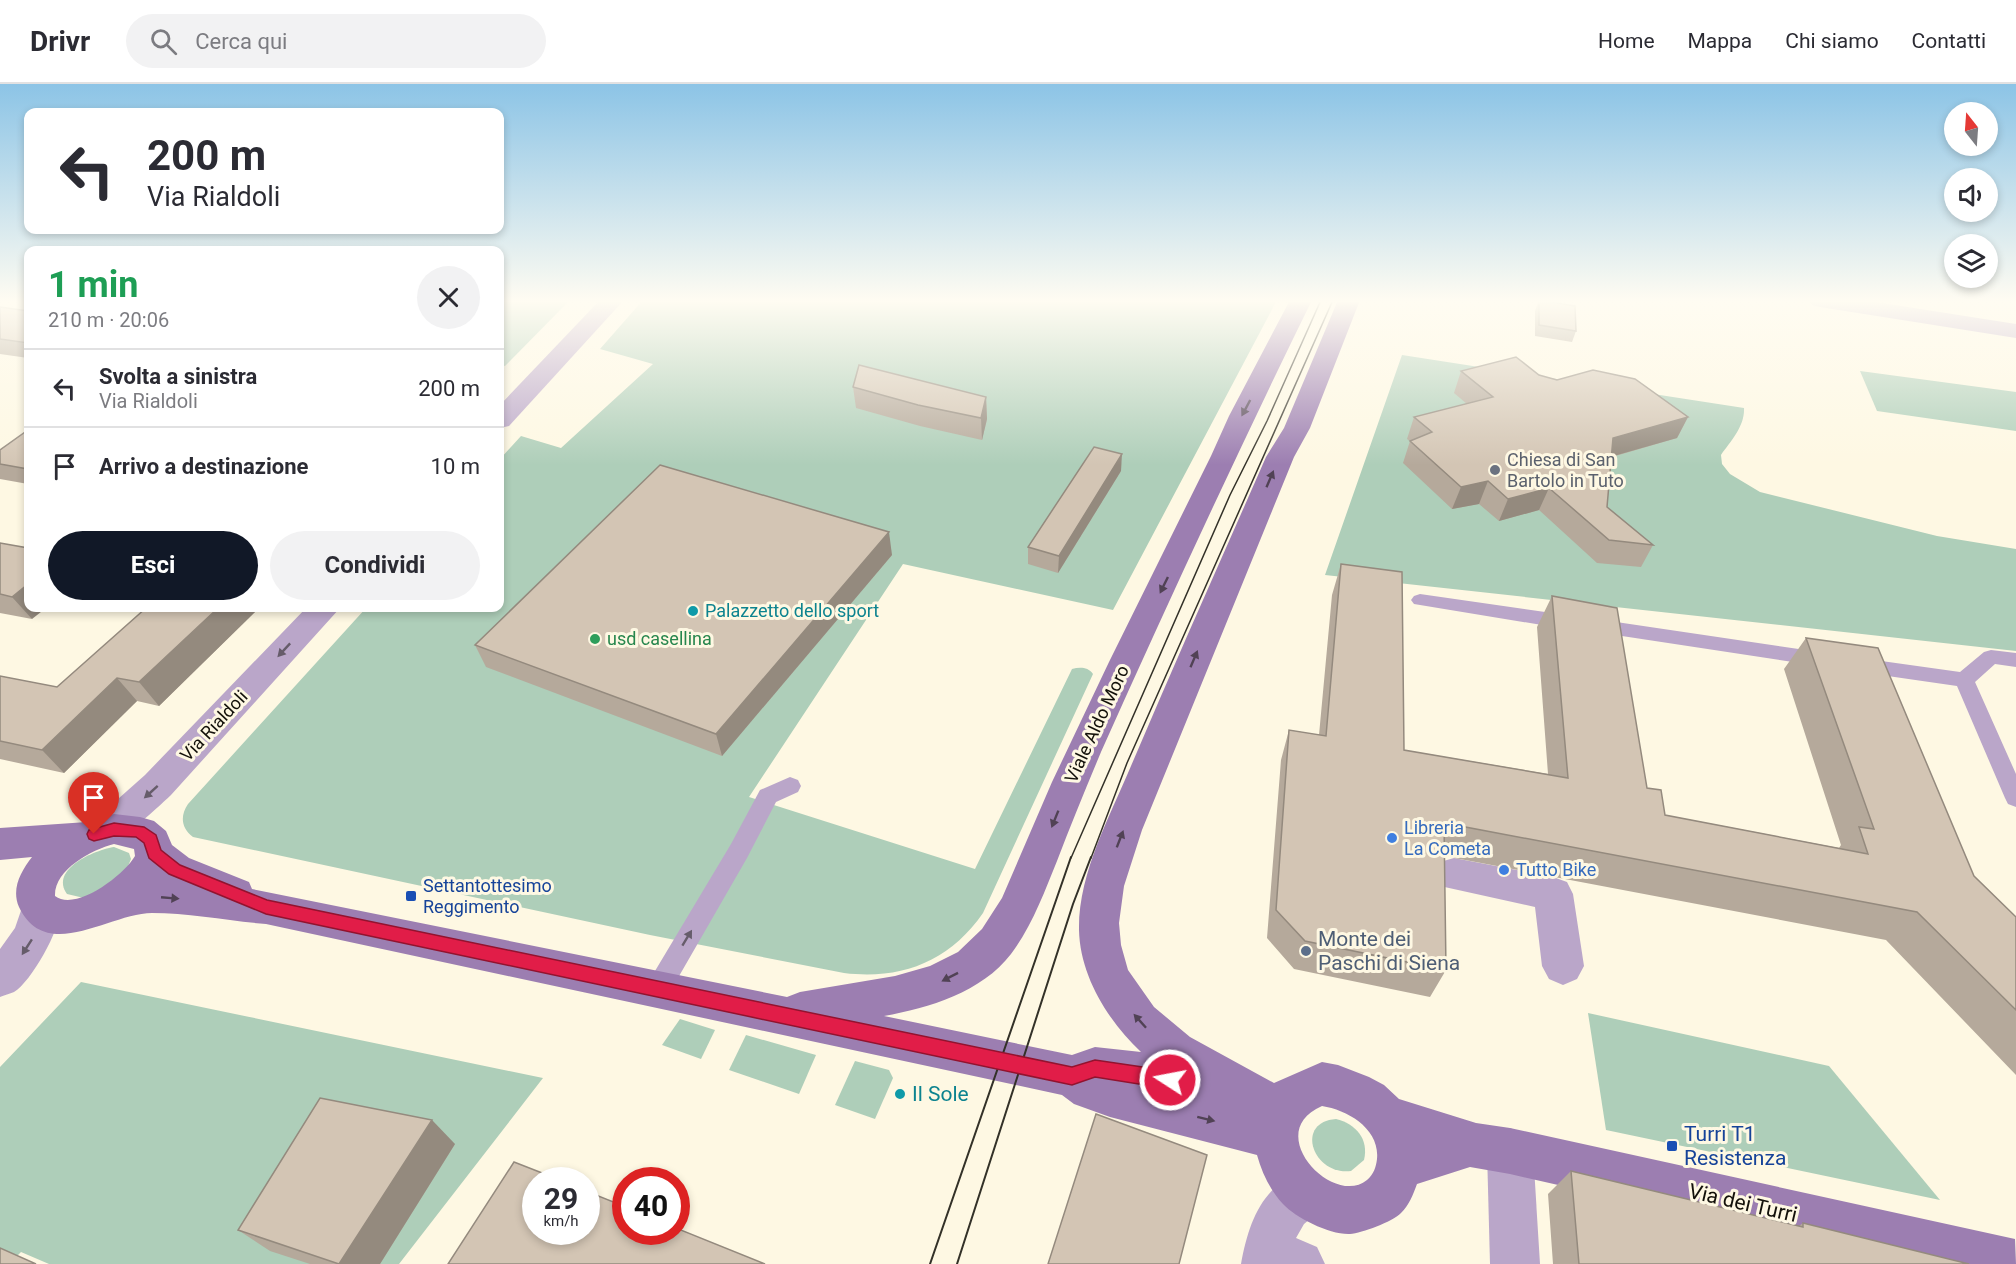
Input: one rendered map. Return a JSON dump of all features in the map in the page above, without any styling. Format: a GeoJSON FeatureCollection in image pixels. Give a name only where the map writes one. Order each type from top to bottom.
{"type":"FeatureCollection","features":[{"type":"Feature","properties":{"kind":"street"},"geometry":{"type":"LineString","coordinates":[[504,416],[561,355]]}},
{"type":"Feature","properties":{"kind":"street","name":"Viale Aldo Moro"},"geometry":{"type":"LineString","coordinates":[[783,1015],[895,995],[938,983],[972,965],[996,942],[1018,908],[1070,782],[1242,416],[1273,355]]}},
{"type":"Feature","properties":{"kind":"street"},"geometry":{"type":"LineString","coordinates":[[1273,1112],[1171,1050],[1141,1023],[1113,982],[1105,963],[1098,926],[1104,893],[1118,846],[1156,749],[1280,457],[1297,428],[1327,355]]}},
{"type":"Feature","properties":{"kind":"street","name":"Via Rialdoli"},"geometry":{"type":"LineString","coordinates":[[0,978],[21,956],[32,938],[40,877],[55,859],[72,845],[131,810],[158,785],[320,612]]}},
{"type":"Feature","properties":{"kind":"street","name":"Via Rialdoli"},"geometry":{"type":"LineString","coordinates":[[94,834],[114,829],[139,831],[150,840],[154,853]]}},
{"type":"Feature","properties":{"kind":"street"},"geometry":{"type":"LineString","coordinates":[[0,843],[94,834]]}},
{"type":"Feature","properties":{"kind":"street"},"geometry":{"type":"LineString","coordinates":[[112,904],[132,890],[144,877],[154,853],[175,870],[266,906]]}},
{"type":"Feature","properties":{"kind":"street"},"geometry":{"type":"LineString","coordinates":[[0,861],[18,870],[37,899],[53,916],[74,917],[112,904],[150,896],[266,906],[397,936],[1072,1076],[1090,1089],[1110,1095],[1273,1112]]}},
{"type":"Feature","properties":{"kind":"street"},"geometry":{"type":"LineString","coordinates":[[1454,874],[1553,894],[1563,966]]}},
{"type":"Feature","properties":{"kind":"street","name":"Via dei Turri"},"geometry":{"type":"LineString","coordinates":[[1273,1112],[1292,1095],[1310,1087],[1334,1085],[1360,1095],[1385,1117],[1397,1140],[1400,1167]]}},
{"type":"Feature","properties":{"kind":"street"},"geometry":{"type":"LineString","coordinates":[[1273,1112],[1279,1160],[1291,1179],[1304,1193],[1329,1206],[1344,1209],[1362,1208],[1377,1202],[1389,1192],[1400,1167],[1491,1148],[1515,1264]]}},
{"type":"Feature","properties":{"kind":"street","name":"Via dei Turri"},"geometry":{"type":"LineString","coordinates":[[1385,1117],[1491,1148],[2015,1264]]}},
{"type":"Feature","properties":{"kind":"street"},"geometry":{"type":"LineString","coordinates":[[1278,1261],[1274,1224],[1293,1201],[1304,1193]]}},
{"type":"Feature","properties":{"kind":"lane"},"geometry":{"type":"LineString","coordinates":[[1420,600],[1964,680],[1991,657],[2016,660]]}},
{"type":"Feature","properties":{"kind":"lane"},"geometry":{"type":"LineString","coordinates":[[1964,680],[2016,798]]}},
{"type":"Feature","properties":{"kind":"lane"},"geometry":{"type":"LineString","coordinates":[[657,989],[739,851],[768,796],[790,786]]}},
{"type":"Feature","properties":{"kind":"green space"},"geometry":{"type":"Polygon","coordinates":[[[504,355],[516,355],[505,366],[504,355]]]}},
{"type":"Feature","properties":{"kind":"green space","name":"usd casellina"},"geometry":{"type":"Polygon","coordinates":[[[621,355],[1248,355],[1113,610],[903,564],[749,797],[975,869],[1072,669],[1089,670],[1093,674],[983,913],[970,930],[955,944],[922,964],[885,973],[844,973],[650,935],[193,837],[186,830],[183,822],[188,804],[362,612],[504,612],[504,455],[521,436],[561,448],[653,364],[621,355]]]}},
{"type":"Feature","properties":{"kind":"green space"},"geometry":{"type":"Polygon","coordinates":[[[1402,355],[1744,408],[1740,427],[1721,455],[1722,464],[1730,474],[1760,492],[1937,536],[2016,549],[2016,651],[1325,575],[1402,355]]]}},
{"type":"Feature","properties":{"kind":"green space"},"geometry":{"type":"Polygon","coordinates":[[[1860,371],[2016,392],[2016,431],[1877,411],[1860,371]]]}},
{"type":"Feature","properties":{"kind":"green space"},"geometry":{"type":"Polygon","coordinates":[[[114,847],[129,853],[131,859],[124,876],[84,898],[67,894],[63,885],[64,877],[69,869],[96,852],[114,847]]]}},
{"type":"Feature","properties":{"kind":"green space"},"geometry":{"type":"Polygon","coordinates":[[[81,982],[543,1078],[399,1264],[49,1264],[21,1252],[9,1264],[0,1264],[0,1067],[81,982]]]}},
{"type":"Feature","properties":{"kind":"green space"},"geometry":{"type":"Polygon","coordinates":[[[1588,1013],[1829,1066],[1940,1200],[1606,1130],[1588,1013]]]}},
{"type":"Feature","properties":{"kind":"green space"},"geometry":{"type":"Polygon","coordinates":[[[680,1019],[715,1030],[701,1059],[662,1045],[680,1019]]]}},
{"type":"Feature","properties":{"kind":"green space"},"geometry":{"type":"Polygon","coordinates":[[[746,1035],[816,1055],[799,1094],[729,1070],[746,1035]]]}},
{"type":"Feature","properties":{"kind":"green space"},"geometry":{"type":"Polygon","coordinates":[[[855,1061],[889,1070],[893,1078],[875,1119],[835,1105],[855,1061]]]}},
{"type":"Feature","properties":{"kind":"green space"},"geometry":{"type":"Polygon","coordinates":[[[1336,1119],[1355,1129],[1365,1145],[1364,1160],[1351,1171],[1338,1170],[1327,1165],[1318,1158],[1314,1148],[1312,1138],[1315,1129],[1323,1122],[1336,1119]]]}},
{"type":"Feature","properties":{"kind":"building","name":"Chiesa di San Bartolo in Tuto"},"geometry":{"type":"Polygon","coordinates":[[[1516,357],[1539,375],[1557,380],[1593,370],[1635,379],[1688,417],[1613,438],[1607,507],[1653,545],[1609,540],[1549,488],[1508,499],[1488,481],[1461,487],[1410,441],[1432,432],[1414,417],[1493,397],[1461,371],[1516,357]]]}},
{"type":"Feature","properties":{"kind":"building"},"geometry":{"type":"Polygon","coordinates":[[[859,365],[986,397],[981,418],[918,405],[853,387],[859,365]]]}},
{"type":"Feature","properties":{"kind":"building"},"geometry":{"type":"Polygon","coordinates":[[[24,433],[24,468],[0,464],[0,450],[24,433]]]}},
{"type":"Feature","properties":{"kind":"building"},"geometry":{"type":"Polygon","coordinates":[[[1094,447],[1122,454],[1059,556],[1028,547],[1094,447]]]}},
{"type":"Feature","properties":{"kind":"building","name":"Palazzetto dello sport"},"geometry":{"type":"Polygon","coordinates":[[[660,465],[889,532],[716,734],[475,645],[660,465]]]}},
{"type":"Feature","properties":{"kind":"building"},"geometry":{"type":"Polygon","coordinates":[[[0,543],[24,547],[24,587],[12,597],[0,594],[0,543]]]}},
{"type":"Feature","properties":{"kind":"building"},"geometry":{"type":"Polygon","coordinates":[[[1341,564],[1402,572],[1404,750],[1568,778],[1552,596],[1617,608],[1647,788],[1661,790],[1665,815],[1868,854],[1859,827],[1874,829],[1806,638],[1878,648],[1974,876],[2016,917],[2016,1010],[1917,912],[1444,823],[1446,970],[1305,941],[1276,910],[1289,730],[1326,736],[1341,564]]]}},
{"type":"Feature","properties":{"kind":"building"},"geometry":{"type":"Polygon","coordinates":[[[141,612],[214,612],[139,682],[117,678],[42,750],[0,741],[0,676],[57,687],[141,612]]]}},
{"type":"Feature","properties":{"kind":"building"},"geometry":{"type":"Polygon","coordinates":[[[320,1098],[432,1120],[339,1264],[238,1230],[320,1098]]]}},
{"type":"Feature","properties":{"kind":"building"},"geometry":{"type":"Polygon","coordinates":[[[1096,1114],[1207,1155],[1179,1264],[1048,1264],[1096,1114]]]}},
{"type":"Feature","properties":{"kind":"building"},"geometry":{"type":"Polygon","coordinates":[[[514,1162],[527,1167],[522,1167],[522,1245],[600,1245],[600,1197],[612,1201],[612,1245],[690,1245],[690,1234],[765,1264],[448,1264],[514,1162]]]}},
{"type":"Feature","properties":{"kind":"building"},"geometry":{"type":"Polygon","coordinates":[[[1571,1171],[1803,1227],[1803,1223],[1969,1264],[1579,1264],[1571,1171]]]}},
{"type":"Feature","properties":{"kind":"building"},"geometry":{"type":"Polygon","coordinates":[[[0,1248],[36,1264],[0,1264],[0,1248]]]}},
{"type":"Feature","properties":{"kind":"tram line"},"geometry":{"type":"LineString","coordinates":[[1071,858],[1230,495],[1296,355]]}},
{"type":"Feature","properties":{"kind":"tram line"},"geometry":{"type":"LineString","coordinates":[[1091,858],[1127,763],[1308,355]]}},
{"type":"Feature","properties":{"kind":"tram line"},"geometry":{"type":"LineString","coordinates":[[930,1264],[1071,857]]}},
{"type":"Feature","properties":{"kind":"tram line"},"geometry":{"type":"LineString","coordinates":[[957,1264],[1073,904],[1091,857]]}},
{"type":"Feature","properties":{"kind":"place","name":"Chiesa di San Bartolo in Tuto"},"geometry":{"type":"Point","coordinates":[1495,470]}},
{"type":"Feature","properties":{"kind":"place","name":"Palazzetto dello sport"},"geometry":{"type":"Point","coordinates":[693,611]}},
{"type":"Feature","properties":{"kind":"place","name":"usd casellina"},"geometry":{"type":"Point","coordinates":[595,639]}},
{"type":"Feature","properties":{"kind":"place","name":"Libreria La Cometa"},"geometry":{"type":"Point","coordinates":[1392,838]}},
{"type":"Feature","properties":{"kind":"place","name":"Tutto Bike"},"geometry":{"type":"Point","coordinates":[1504,870]}},
{"type":"Feature","properties":{"kind":"place","name":"Settantottesimo Reggimento"},"geometry":{"type":"Point","coordinates":[411,896]}},
{"type":"Feature","properties":{"kind":"place","name":"Monte dei Paschi di Siena"},"geometry":{"type":"Point","coordinates":[1306,951]}},
{"type":"Feature","properties":{"kind":"place","name":"Il Sole"},"geometry":{"type":"Point","coordinates":[900,1094]}},
{"type":"Feature","properties":{"kind":"place","name":"Turri T1 Resistenza"},"geometry":{"type":"Point","coordinates":[1672,1146]}},
{"type":"Feature","properties":{"kind":"route"},"geometry":{"type":"LineString","coordinates":[[94,834],[114,829],[139,831],[148,836],[153,844],[154,853],[175,870],[266,906],[310,917],[1072,1076],[1095,1068],[1132,1072],[1170,1080]]}}]}
